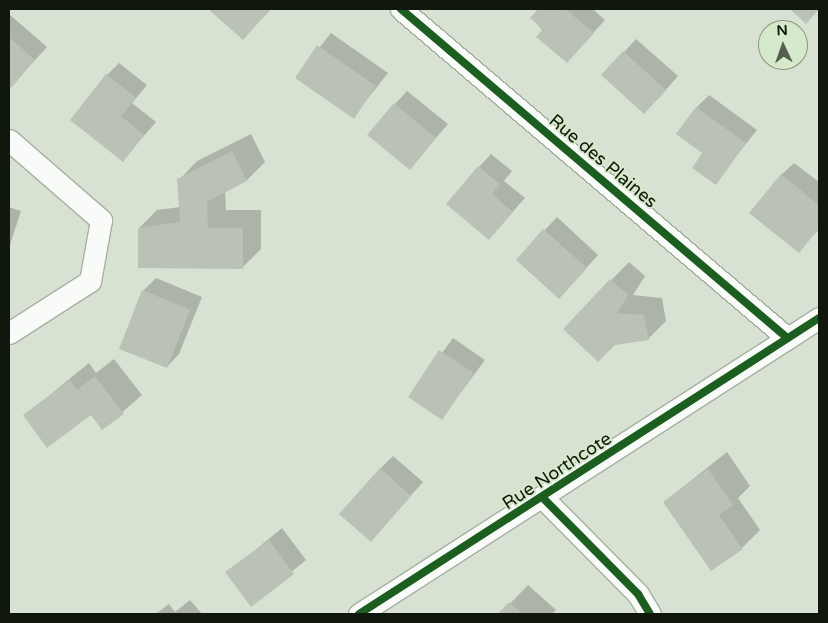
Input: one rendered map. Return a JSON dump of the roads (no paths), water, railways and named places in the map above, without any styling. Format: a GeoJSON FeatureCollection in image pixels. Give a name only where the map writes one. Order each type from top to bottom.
{"type":"FeatureCollection","features":[{"type":"Feature","properties":{"kind":"street","name":"Rue des Plaines"},"geometry":{"type":"LineString","coordinates":[[401,9],[785,336]]}},
{"type":"Feature","properties":{"kind":"street"},"geometry":{"type":"LineString","coordinates":[[9,140],[101,220],[90,281],[9,333]]}},
{"type":"Feature","properties":{"kind":"street","name":"Rue Northcote"},"geometry":{"type":"LineString","coordinates":[[359,614],[544,499],[785,336],[819,318]]}},
{"type":"Feature","properties":{"kind":"street"},"geometry":{"type":"LineString","coordinates":[[544,499],[638,594],[650,614]]}}]}
